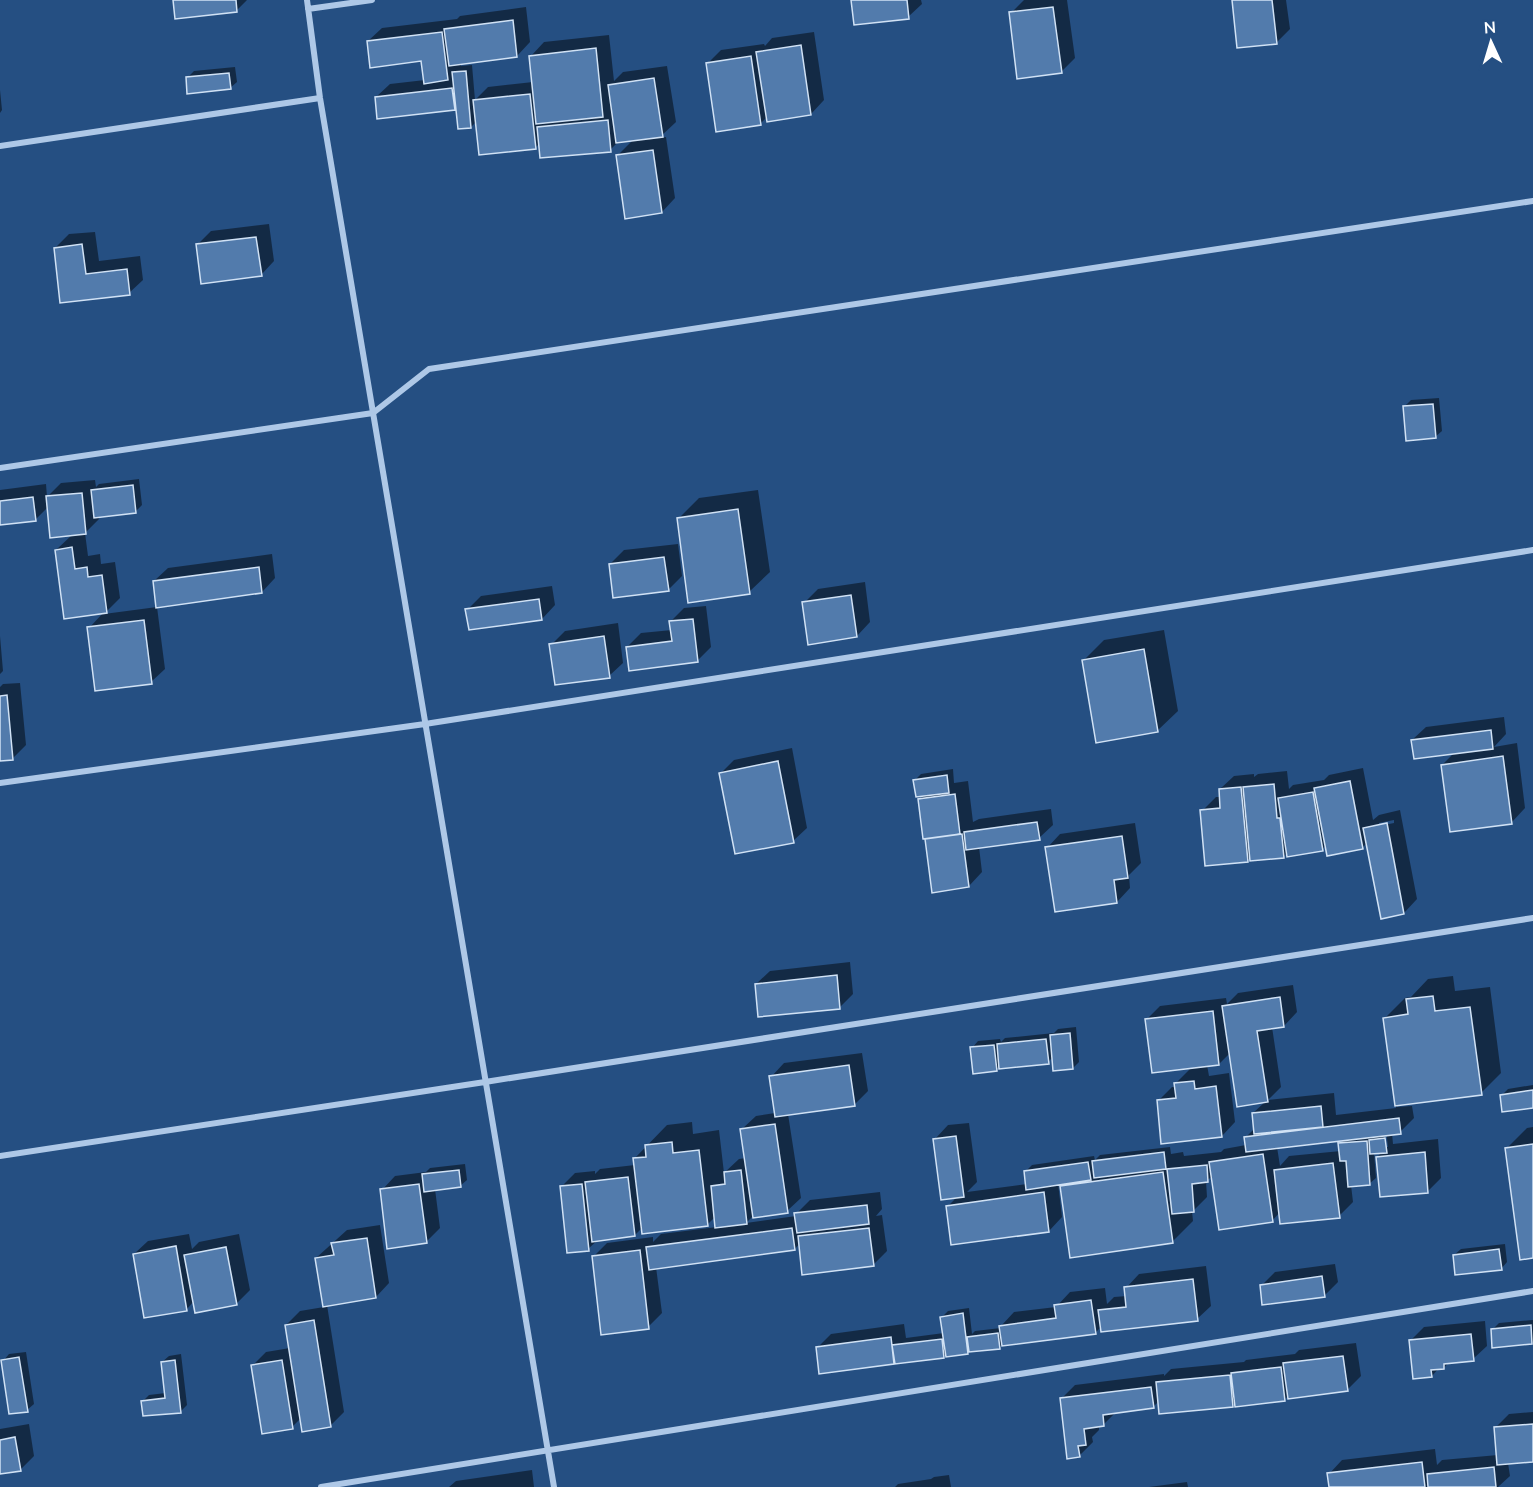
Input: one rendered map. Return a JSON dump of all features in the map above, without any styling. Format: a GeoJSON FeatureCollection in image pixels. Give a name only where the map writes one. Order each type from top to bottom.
{"type":"FeatureCollection","features":[{"type":"Feature","properties":{"kind":"street"},"geometry":{"type":"LineString","coordinates":[[307,0],[320,98],[554,1487]]}},
{"type":"Feature","properties":{"kind":"street"},"geometry":{"type":"LineString","coordinates":[[308,9],[372,0]]}},
{"type":"Feature","properties":{"kind":"street"},"geometry":{"type":"LineString","coordinates":[[0,146],[320,98]]}},
{"type":"Feature","properties":{"kind":"street"},"geometry":{"type":"LineString","coordinates":[[0,468],[373,413],[429,369],[1533,201]]}},
{"type":"Feature","properties":{"kind":"street"},"geometry":{"type":"LineString","coordinates":[[0,783],[425,724],[1533,550]]}},
{"type":"Feature","properties":{"kind":"street"},"geometry":{"type":"LineString","coordinates":[[0,1156],[1533,918]]}},
{"type":"Feature","properties":{"kind":"street"},"geometry":{"type":"LineString","coordinates":[[321,1487],[1533,1290]]}},
{"type":"Feature","properties":{"kind":"building"},"geometry":{"type":"Polygon","coordinates":[[[173,0],[236,0],[237,12],[175,19],[173,0]]]}},
{"type":"Feature","properties":{"kind":"building"},"geometry":{"type":"Polygon","coordinates":[[[851,0],[907,0],[909,19],[854,25],[851,0]]]}},
{"type":"Feature","properties":{"kind":"building"},"geometry":{"type":"Polygon","coordinates":[[[1232,0],[1272,0],[1277,44],[1237,48],[1232,0]]]}},
{"type":"Feature","properties":{"kind":"building"},"geometry":{"type":"Polygon","coordinates":[[[1053,7],[1062,73],[1017,79],[1009,12],[1053,7]]]}},
{"type":"Feature","properties":{"kind":"building"},"geometry":{"type":"Polygon","coordinates":[[[513,20],[517,57],[449,66],[444,29],[513,20]]]}},
{"type":"Feature","properties":{"kind":"building"},"geometry":{"type":"Polygon","coordinates":[[[442,32],[448,80],[424,84],[421,61],[370,68],[367,41],[442,32]]]}},
{"type":"Feature","properties":{"kind":"building"},"geometry":{"type":"Polygon","coordinates":[[[801,45],[811,115],[767,122],[756,52],[801,45]]]}},
{"type":"Feature","properties":{"kind":"building"},"geometry":{"type":"Polygon","coordinates":[[[596,48],[603,117],[536,124],[529,56],[596,48]]]}},
{"type":"Feature","properties":{"kind":"building"},"geometry":{"type":"Polygon","coordinates":[[[751,56],[761,125],[716,132],[706,63],[751,56]]]}},
{"type":"Feature","properties":{"kind":"building"},"geometry":{"type":"Polygon","coordinates":[[[466,71],[471,128],[458,129],[452,72],[466,71]]]}},
{"type":"Feature","properties":{"kind":"building"},"geometry":{"type":"Polygon","coordinates":[[[229,73],[231,89],[187,94],[186,77],[229,73]]]}},
{"type":"Feature","properties":{"kind":"building"},"geometry":{"type":"Polygon","coordinates":[[[654,78],[663,137],[616,143],[608,85],[654,78]]]}},
{"type":"Feature","properties":{"kind":"building"},"geometry":{"type":"Polygon","coordinates":[[[452,88],[455,110],[377,119],[375,97],[452,88]]]}},
{"type":"Feature","properties":{"kind":"building"},"geometry":{"type":"Polygon","coordinates":[[[530,94],[536,149],[479,155],[473,100],[530,94]]]}},
{"type":"Feature","properties":{"kind":"building"},"geometry":{"type":"Polygon","coordinates":[[[608,120],[611,152],[540,158],[537,127],[608,120]]]}},
{"type":"Feature","properties":{"kind":"building"},"geometry":{"type":"Polygon","coordinates":[[[653,150],[662,213],[625,219],[616,155],[653,150]]]}},
{"type":"Feature","properties":{"kind":"building"},"geometry":{"type":"Polygon","coordinates":[[[256,237],[262,276],[201,284],[196,244],[256,237]]]}},
{"type":"Feature","properties":{"kind":"building"},"geometry":{"type":"Polygon","coordinates":[[[82,244],[86,274],[127,269],[130,295],[60,303],[54,248],[82,244]]]}},
{"type":"Feature","properties":{"kind":"building"},"geometry":{"type":"Polygon","coordinates":[[[1433,404],[1436,438],[1406,441],[1403,406],[1433,404]]]}},
{"type":"Feature","properties":{"kind":"building"},"geometry":{"type":"Polygon","coordinates":[[[133,485],[136,513],[94,518],[91,490],[133,485]]]}},
{"type":"Feature","properties":{"kind":"building"},"geometry":{"type":"Polygon","coordinates":[[[82,493],[86,534],[50,538],[46,496],[82,493]]]}},
{"type":"Feature","properties":{"kind":"building"},"geometry":{"type":"Polygon","coordinates":[[[33,497],[36,521],[0,525],[0,501],[33,497]]]}},
{"type":"Feature","properties":{"kind":"building"},"geometry":{"type":"Polygon","coordinates":[[[738,509],[750,594],[688,603],[677,518],[738,509]]]}},
{"type":"Feature","properties":{"kind":"building"},"geometry":{"type":"Polygon","coordinates":[[[72,547],[75,569],[87,567],[88,577],[102,575],[107,613],[64,619],[55,550],[72,547]]]}},
{"type":"Feature","properties":{"kind":"building"},"geometry":{"type":"Polygon","coordinates":[[[664,557],[669,591],[613,598],[609,564],[664,557]]]}},
{"type":"Feature","properties":{"kind":"building"},"geometry":{"type":"Polygon","coordinates":[[[259,567],[262,593],[156,608],[153,581],[259,567]]]}},
{"type":"Feature","properties":{"kind":"building"},"geometry":{"type":"Polygon","coordinates":[[[851,595],[857,637],[808,645],[802,602],[851,595]]]}},
{"type":"Feature","properties":{"kind":"building"},"geometry":{"type":"Polygon","coordinates":[[[539,599],[542,620],[469,630],[465,609],[539,599]]]}},
{"type":"Feature","properties":{"kind":"building"},"geometry":{"type":"Polygon","coordinates":[[[693,619],[698,662],[629,671],[626,647],[672,641],[669,621],[693,619]]]}},
{"type":"Feature","properties":{"kind":"building"},"geometry":{"type":"Polygon","coordinates":[[[144,620],[152,684],[95,691],[87,627],[144,620]]]}},
{"type":"Feature","properties":{"kind":"building"},"geometry":{"type":"Polygon","coordinates":[[[604,636],[610,678],[555,685],[549,644],[604,636]]]}},
{"type":"Feature","properties":{"kind":"building"},"geometry":{"type":"Polygon","coordinates":[[[1144,649],[1158,732],[1096,743],[1082,660],[1144,649]]]}},
{"type":"Feature","properties":{"kind":"building"},"geometry":{"type":"Polygon","coordinates":[[[7,695],[13,760],[0,761],[0,696],[7,695]]]}},
{"type":"Feature","properties":{"kind":"building"},"geometry":{"type":"Polygon","coordinates":[[[1491,730],[1493,749],[1414,759],[1411,740],[1491,730]]]}},
{"type":"Feature","properties":{"kind":"building"},"geometry":{"type":"Polygon","coordinates":[[[1503,756],[1512,824],[1450,832],[1441,765],[1503,756]]]}},
{"type":"Feature","properties":{"kind":"building"},"geometry":{"type":"Polygon","coordinates":[[[778,761],[794,843],[735,854],[719,773],[778,761]]]}},
{"type":"Feature","properties":{"kind":"building"},"geometry":{"type":"Polygon","coordinates":[[[947,775],[949,793],[916,797],[913,780],[947,775]]]}},
{"type":"Feature","properties":{"kind":"building"},"geometry":{"type":"Polygon","coordinates":[[[1350,781],[1363,849],[1327,856],[1314,788],[1350,781]]]}},
{"type":"Feature","properties":{"kind":"building"},"geometry":{"type":"Polygon","coordinates":[[[1274,784],[1284,858],[1250,861],[1243,787],[1274,784]]]}},
{"type":"Feature","properties":{"kind":"building"},"geometry":{"type":"Polygon","coordinates":[[[1241,787],[1248,862],[1205,866],[1200,810],[1220,808],[1219,789],[1241,787]]]}},
{"type":"Feature","properties":{"kind":"building"},"geometry":{"type":"Polygon","coordinates":[[[1313,792],[1323,851],[1287,857],[1278,798],[1313,792]]]}},
{"type":"Feature","properties":{"kind":"building"},"geometry":{"type":"Polygon","coordinates":[[[955,794],[960,834],[923,839],[918,799],[955,794]]]}},
{"type":"Feature","properties":{"kind":"building"},"geometry":{"type":"Polygon","coordinates":[[[1037,822],[1040,840],[966,850],[964,832],[1037,822]]]}},
{"type":"Feature","properties":{"kind":"building"},"geometry":{"type":"Polygon","coordinates":[[[1387,823],[1404,914],[1381,919],[1363,828],[1387,823]]]}},
{"type":"Feature","properties":{"kind":"building"},"geometry":{"type":"Polygon","coordinates":[[[962,834],[969,887],[932,893],[925,839],[962,834]]]}},
{"type":"Feature","properties":{"kind":"building"},"geometry":{"type":"Polygon","coordinates":[[[1122,836],[1128,878],[1114,880],[1117,903],[1055,912],[1045,847],[1122,836]]]}},
{"type":"Feature","properties":{"kind":"building"},"geometry":{"type":"Polygon","coordinates":[[[837,975],[840,1009],[758,1017],[755,984],[837,975]]]}},
{"type":"Feature","properties":{"kind":"building"},"geometry":{"type":"Polygon","coordinates":[[[1433,996],[1435,1011],[1470,1007],[1482,1095],[1395,1106],[1383,1018],[1408,1014],[1406,999],[1433,996]]]}},
{"type":"Feature","properties":{"kind":"building"},"geometry":{"type":"Polygon","coordinates":[[[1280,997],[1284,1027],[1257,1031],[1268,1102],[1237,1107],[1222,1006],[1280,997]]]}},
{"type":"Feature","properties":{"kind":"building"},"geometry":{"type":"Polygon","coordinates":[[[1213,1011],[1219,1065],[1152,1073],[1145,1019],[1213,1011]]]}},
{"type":"Feature","properties":{"kind":"building"},"geometry":{"type":"Polygon","coordinates":[[[1070,1033],[1073,1069],[1053,1071],[1050,1035],[1070,1033]]]}},
{"type":"Feature","properties":{"kind":"building"},"geometry":{"type":"Polygon","coordinates":[[[1046,1039],[1049,1064],[999,1069],[997,1044],[1046,1039]]]}},
{"type":"Feature","properties":{"kind":"building"},"geometry":{"type":"Polygon","coordinates":[[[994,1045],[997,1071],[973,1074],[970,1047],[994,1045]]]}},
{"type":"Feature","properties":{"kind":"building"},"geometry":{"type":"Polygon","coordinates":[[[849,1065],[855,1106],[775,1117],[769,1076],[849,1065]]]}},
{"type":"Feature","properties":{"kind":"building"},"geometry":{"type":"Polygon","coordinates":[[[1194,1081],[1195,1089],[1216,1086],[1222,1137],[1161,1144],[1157,1100],[1176,1098],[1174,1083],[1194,1081]]]}},
{"type":"Feature","properties":{"kind":"building"},"geometry":{"type":"Polygon","coordinates":[[[1533,1090],[1533,1108],[1502,1112],[1500,1095],[1533,1090]]]}},
{"type":"Feature","properties":{"kind":"building"},"geometry":{"type":"Polygon","coordinates":[[[1321,1106],[1323,1127],[1254,1134],[1252,1113],[1321,1106]]]}},
{"type":"Feature","properties":{"kind":"building"},"geometry":{"type":"Polygon","coordinates":[[[1399,1118],[1401,1134],[1246,1152],[1244,1137],[1399,1118]]]}},
{"type":"Feature","properties":{"kind":"building"},"geometry":{"type":"Polygon","coordinates":[[[775,1124],[788,1213],[753,1218],[740,1129],[775,1124]]]}},
{"type":"Feature","properties":{"kind":"building"},"geometry":{"type":"Polygon","coordinates":[[[956,1136],[964,1197],[941,1200],[933,1139],[956,1136]]]}},
{"type":"Feature","properties":{"kind":"building"},"geometry":{"type":"Polygon","coordinates":[[[1385,1138],[1387,1153],[1370,1154],[1369,1140],[1385,1138]]]}},
{"type":"Feature","properties":{"kind":"building"},"geometry":{"type":"Polygon","coordinates":[[[1367,1141],[1370,1185],[1348,1187],[1346,1161],[1340,1161],[1338,1143],[1367,1141]]]}},
{"type":"Feature","properties":{"kind":"building"},"geometry":{"type":"Polygon","coordinates":[[[672,1142],[673,1153],[699,1150],[708,1226],[642,1234],[633,1158],[646,1157],[645,1145],[672,1142]]]}},
{"type":"Feature","properties":{"kind":"building"},"geometry":{"type":"Polygon","coordinates":[[[1533,1144],[1533,1258],[1520,1260],[1505,1148],[1533,1144]]]}},
{"type":"Feature","properties":{"kind":"building"},"geometry":{"type":"Polygon","coordinates":[[[1164,1152],[1166,1169],[1094,1178],[1092,1161],[1164,1152]]]}},
{"type":"Feature","properties":{"kind":"building"},"geometry":{"type":"Polygon","coordinates":[[[1425,1152],[1428,1193],[1380,1197],[1376,1157],[1425,1152]]]}},
{"type":"Feature","properties":{"kind":"building"},"geometry":{"type":"Polygon","coordinates":[[[1263,1154],[1273,1222],[1219,1230],[1209,1162],[1263,1154]]]}},
{"type":"Feature","properties":{"kind":"building"},"geometry":{"type":"Polygon","coordinates":[[[1088,1162],[1091,1180],[1026,1190],[1024,1171],[1088,1162]]]}},
{"type":"Feature","properties":{"kind":"building"},"geometry":{"type":"Polygon","coordinates":[[[1333,1163],[1340,1218],[1280,1224],[1274,1170],[1333,1163]]]}},
{"type":"Feature","properties":{"kind":"building"},"geometry":{"type":"Polygon","coordinates":[[[1207,1165],[1208,1182],[1192,1184],[1194,1212],[1172,1214],[1167,1169],[1207,1165]]]}},
{"type":"Feature","properties":{"kind":"building"},"geometry":{"type":"Polygon","coordinates":[[[459,1170],[461,1187],[424,1192],[422,1174],[459,1170]]]}},
{"type":"Feature","properties":{"kind":"building"},"geometry":{"type":"Polygon","coordinates":[[[741,1170],[747,1224],[715,1228],[711,1186],[725,1184],[724,1172],[741,1170]]]}},
{"type":"Feature","properties":{"kind":"building"},"geometry":{"type":"Polygon","coordinates":[[[1163,1172],[1173,1243],[1070,1258],[1060,1186],[1163,1172]]]}},
{"type":"Feature","properties":{"kind":"building"},"geometry":{"type":"Polygon","coordinates":[[[628,1177],[635,1236],[592,1242],[585,1182],[628,1177]]]}},
{"type":"Feature","properties":{"kind":"building"},"geometry":{"type":"Polygon","coordinates":[[[419,1184],[427,1243],[387,1249],[380,1189],[419,1184]]]}},
{"type":"Feature","properties":{"kind":"building"},"geometry":{"type":"Polygon","coordinates":[[[582,1184],[589,1251],[567,1253],[560,1186],[582,1184]]]}},
{"type":"Feature","properties":{"kind":"building"},"geometry":{"type":"Polygon","coordinates":[[[1044,1192],[1049,1232],[951,1245],[946,1206],[1044,1192]]]}},
{"type":"Feature","properties":{"kind":"building"},"geometry":{"type":"Polygon","coordinates":[[[867,1205],[869,1224],[797,1233],[794,1213],[867,1205]]]}},
{"type":"Feature","properties":{"kind":"building"},"geometry":{"type":"Polygon","coordinates":[[[792,1228],[795,1250],[649,1270],[646,1247],[792,1228]]]}},
{"type":"Feature","properties":{"kind":"building"},"geometry":{"type":"Polygon","coordinates":[[[869,1228],[874,1266],[802,1275],[798,1236],[869,1228]]]}},
{"type":"Feature","properties":{"kind":"building"},"geometry":{"type":"Polygon","coordinates":[[[367,1238],[376,1298],[323,1307],[315,1258],[334,1255],[331,1243],[367,1238]]]}},
{"type":"Feature","properties":{"kind":"building"},"geometry":{"type":"Polygon","coordinates":[[[176,1246],[187,1311],[144,1318],[133,1254],[176,1246]]]}},
{"type":"Feature","properties":{"kind":"building"},"geometry":{"type":"Polygon","coordinates":[[[226,1247],[237,1305],[195,1313],[184,1255],[226,1247]]]}},
{"type":"Feature","properties":{"kind":"building"},"geometry":{"type":"Polygon","coordinates":[[[1499,1249],[1502,1270],[1455,1275],[1453,1255],[1499,1249]]]}},
{"type":"Feature","properties":{"kind":"building"},"geometry":{"type":"Polygon","coordinates":[[[640,1250],[649,1329],[601,1335],[592,1256],[640,1250]]]}},
{"type":"Feature","properties":{"kind":"building"},"geometry":{"type":"Polygon","coordinates":[[[1322,1276],[1325,1297],[1262,1305],[1260,1285],[1322,1276]]]}},
{"type":"Feature","properties":{"kind":"building"},"geometry":{"type":"Polygon","coordinates":[[[1193,1279],[1198,1321],[1101,1332],[1098,1310],[1126,1307],[1124,1287],[1193,1279]]]}},
{"type":"Feature","properties":{"kind":"building"},"geometry":{"type":"Polygon","coordinates":[[[1091,1300],[1096,1334],[1002,1346],[999,1326],[1056,1318],[1054,1305],[1091,1300]]]}},
{"type":"Feature","properties":{"kind":"building"},"geometry":{"type":"Polygon","coordinates":[[[963,1313],[968,1354],[946,1357],[940,1317],[963,1313]]]}},
{"type":"Feature","properties":{"kind":"building"},"geometry":{"type":"Polygon","coordinates":[[[314,1320],[331,1427],[302,1432],[285,1325],[314,1320]]]}},
{"type":"Feature","properties":{"kind":"building"},"geometry":{"type":"Polygon","coordinates":[[[1531,1325],[1532,1344],[1492,1348],[1491,1329],[1531,1325]]]}},
{"type":"Feature","properties":{"kind":"building"},"geometry":{"type":"Polygon","coordinates":[[[998,1333],[1000,1349],[969,1352],[967,1337],[998,1333]]]}},
{"type":"Feature","properties":{"kind":"building"},"geometry":{"type":"Polygon","coordinates":[[[1471,1334],[1474,1361],[1444,1364],[1444,1369],[1431,1370],[1432,1377],[1413,1379],[1409,1340],[1471,1334]]]}},
{"type":"Feature","properties":{"kind":"building"},"geometry":{"type":"Polygon","coordinates":[[[891,1337],[894,1364],[819,1374],[816,1347],[891,1337]]]}},
{"type":"Feature","properties":{"kind":"building"},"geometry":{"type":"Polygon","coordinates":[[[942,1339],[944,1358],[895,1364],[892,1345],[942,1339]]]}},
{"type":"Feature","properties":{"kind":"building"},"geometry":{"type":"Polygon","coordinates":[[[1343,1356],[1348,1391],[1288,1399],[1283,1363],[1343,1356]]]}},
{"type":"Feature","properties":{"kind":"building"},"geometry":{"type":"Polygon","coordinates":[[[19,1357],[28,1412],[9,1414],[1,1360],[19,1357]]]}},
{"type":"Feature","properties":{"kind":"building"},"geometry":{"type":"Polygon","coordinates":[[[175,1360],[181,1413],[143,1416],[141,1401],[165,1398],[161,1362],[175,1360]]]}},
{"type":"Feature","properties":{"kind":"building"},"geometry":{"type":"Polygon","coordinates":[[[282,1360],[293,1429],[262,1434],[251,1365],[282,1360]]]}},
{"type":"Feature","properties":{"kind":"building"},"geometry":{"type":"Polygon","coordinates":[[[1281,1367],[1285,1401],[1235,1407],[1231,1373],[1281,1367]]]}},
{"type":"Feature","properties":{"kind":"building"},"geometry":{"type":"Polygon","coordinates":[[[1230,1375],[1233,1407],[1159,1414],[1156,1382],[1230,1375]]]}},
{"type":"Feature","properties":{"kind":"building"},"geometry":{"type":"Polygon","coordinates":[[[1151,1387],[1154,1408],[1103,1415],[1104,1426],[1084,1429],[1086,1445],[1078,1446],[1080,1457],[1067,1459],[1060,1398],[1151,1387]]]}},
{"type":"Feature","properties":{"kind":"building"},"geometry":{"type":"Polygon","coordinates":[[[1533,1424],[1533,1462],[1497,1465],[1494,1427],[1533,1424]]]}},
{"type":"Feature","properties":{"kind":"building"},"geometry":{"type":"Polygon","coordinates":[[[15,1437],[21,1471],[0,1474],[0,1440],[15,1437]]]}},
{"type":"Feature","properties":{"kind":"building"},"geometry":{"type":"Polygon","coordinates":[[[1422,1462],[1425,1487],[1329,1487],[1327,1473],[1422,1462]]]}},
{"type":"Feature","properties":{"kind":"building"},"geometry":{"type":"Polygon","coordinates":[[[1494,1467],[1496,1487],[1428,1487],[1427,1474],[1494,1467]]]}}]}
